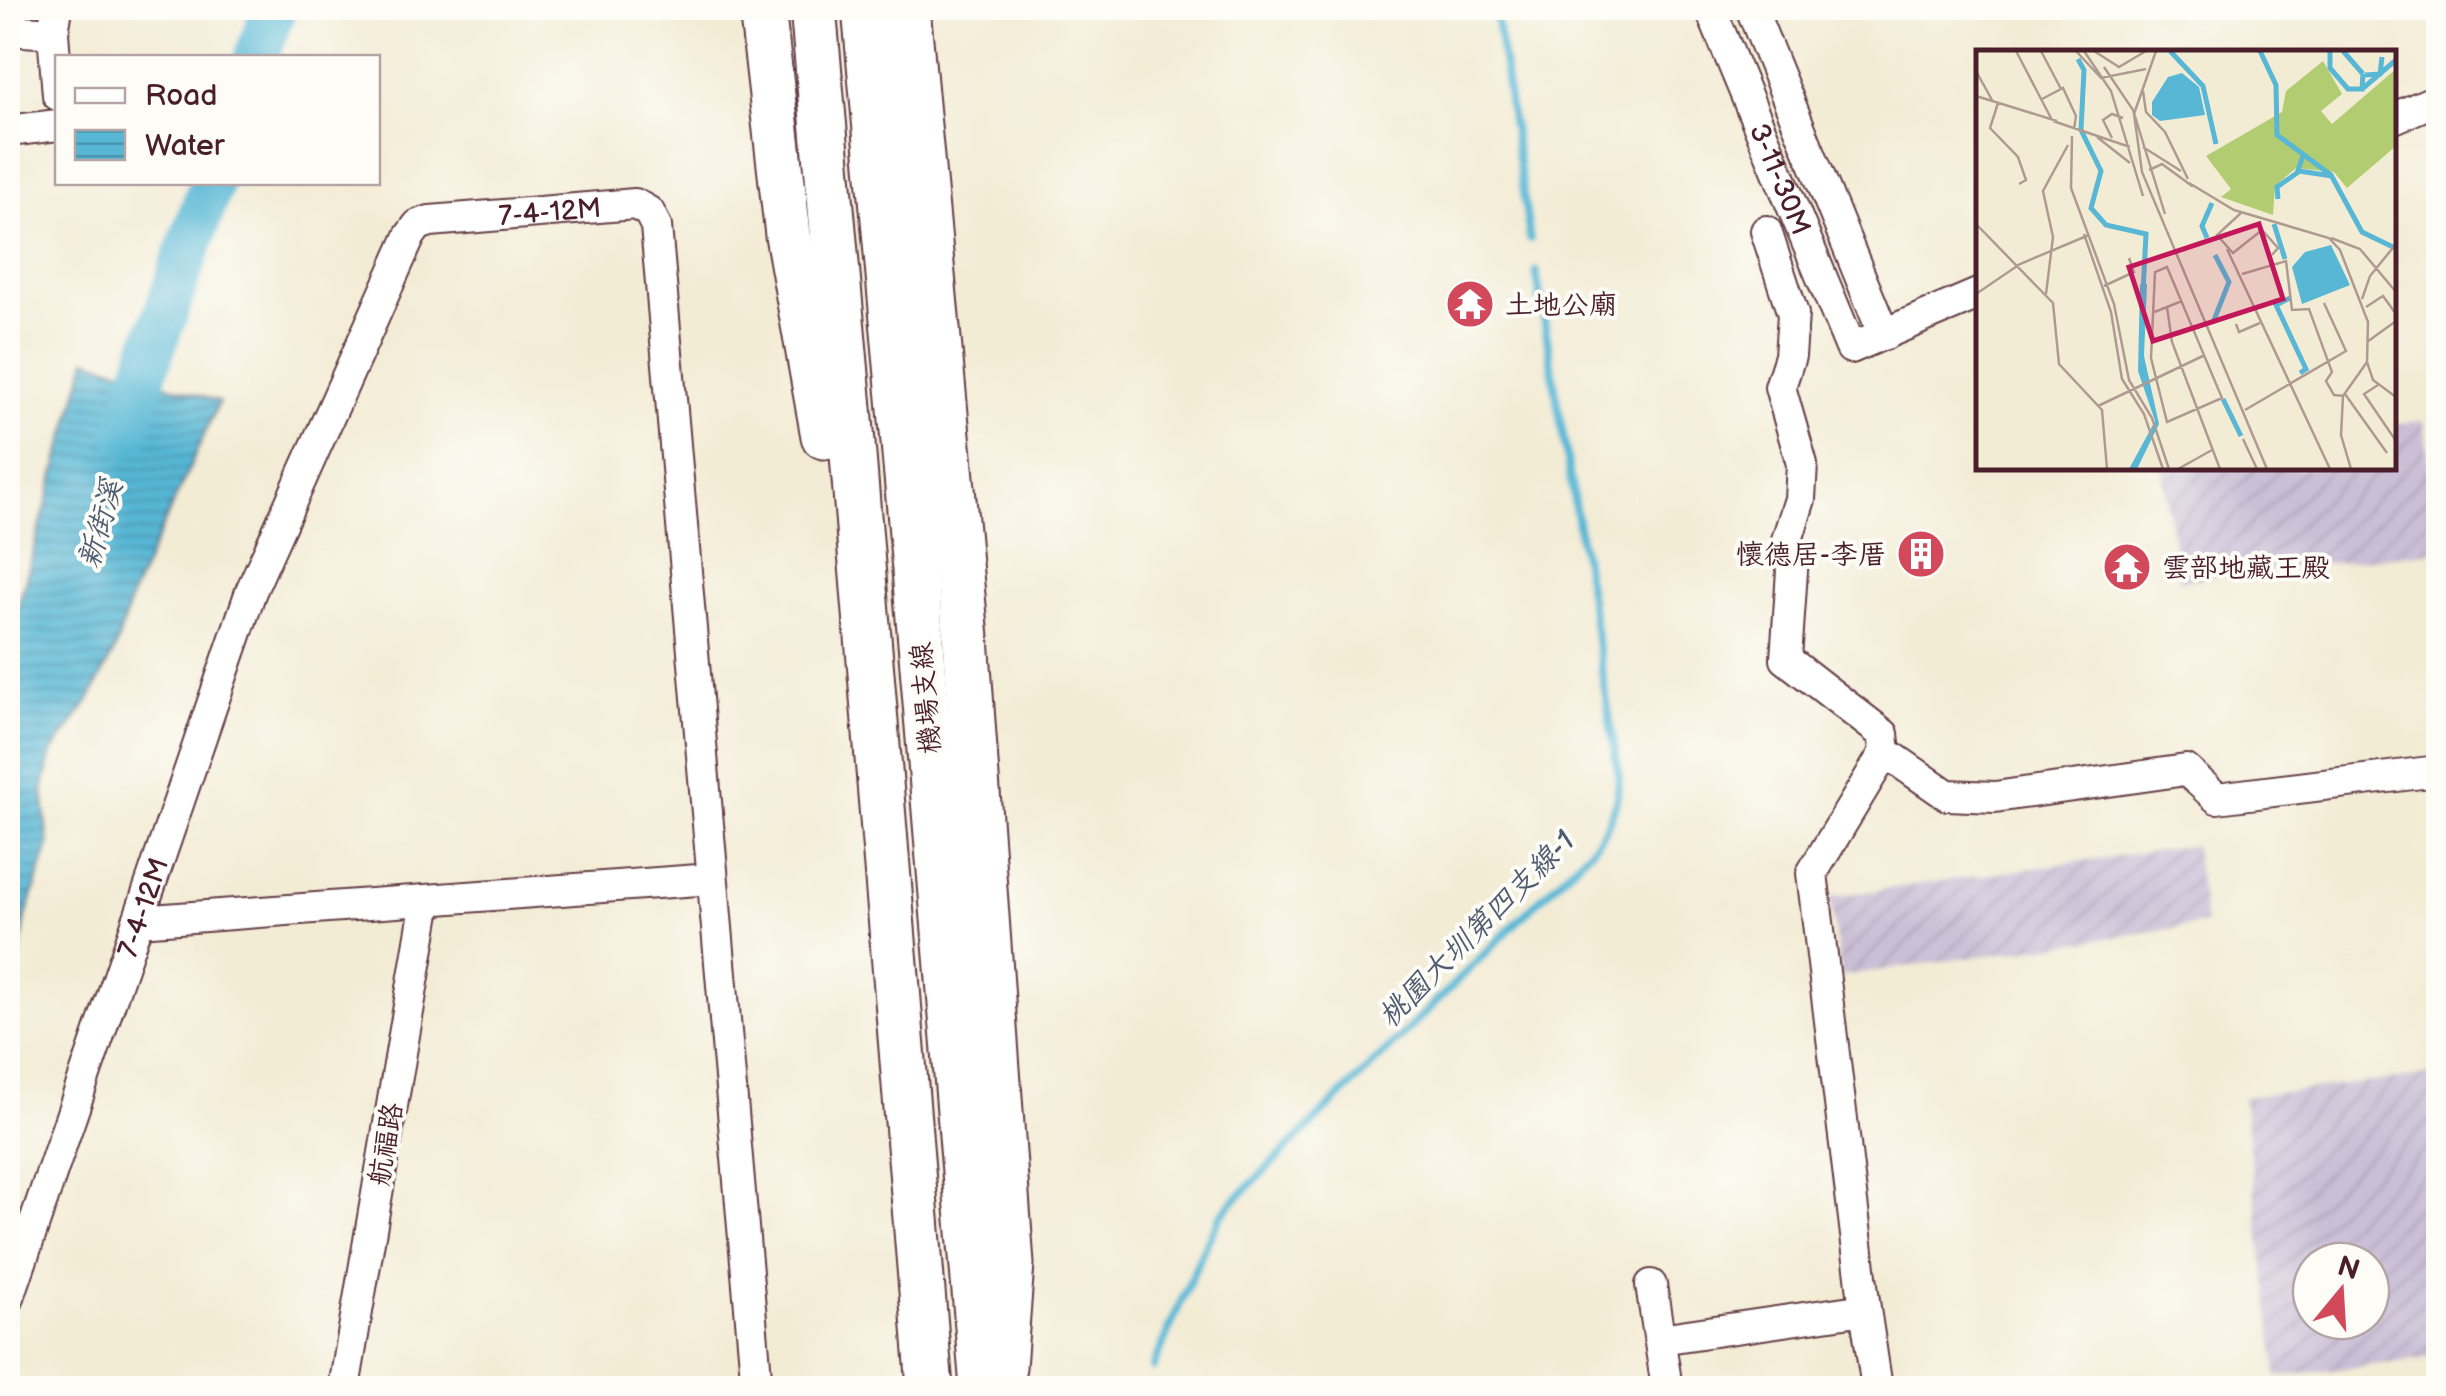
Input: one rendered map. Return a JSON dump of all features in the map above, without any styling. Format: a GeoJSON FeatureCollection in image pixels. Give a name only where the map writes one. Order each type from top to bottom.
{"type":"FeatureCollection","features":[{"type":"Feature","properties":{"kind":"highway"},"geometry":{"type":"LineString","coordinates":[[762,8],[788,235],[824,436]]}},
{"type":"Feature","properties":{"kind":"highway"},"geometry":{"type":"LineString","coordinates":[[782,8],[808,238],[838,582],[874,717]]}},
{"type":"Feature","properties":{"kind":"highway","name":"機場支線"},"geometry":{"type":"LineString","coordinates":[[813,8],[930,1388]]}},
{"type":"Feature","properties":{"kind":"highway","name":"機場支線"},"geometry":{"type":"LineString","coordinates":[[865,8],[983,1388]]}},
{"type":"Feature","properties":{"kind":"highway"},"geometry":{"type":"LineString","coordinates":[[907,8],[966,638],[1011,1264],[1002,1388]]}},
{"type":"Feature","properties":{"kind":"street","name":"3-11-30M"},"geometry":{"type":"LineString","coordinates":[[1710,8],[1850,348],[1884,334],[1751,8]]}},
{"type":"Feature","properties":{"kind":"street"},"geometry":{"type":"LineString","coordinates":[[8,30],[55,20],[56,55]]}},
{"type":"Feature","properties":{"kind":"street"},"geometry":{"type":"LineString","coordinates":[[2396,117],[2438,99]]}},
{"type":"Feature","properties":{"kind":"street"},"geometry":{"type":"LineString","coordinates":[[8,131],[55,125]]}},
{"type":"Feature","properties":{"kind":"street","name":"7-4-12M"},"geometry":{"type":"LineString","coordinates":[[8,1300],[251,591],[410,236],[418,224],[430,221],[635,204],[649,212],[656,226],[757,1388]]}},
{"type":"Feature","properties":{"kind":"street"},"geometry":{"type":"LineString","coordinates":[[1766,231],[1793,314],[1790,356],[1780,387],[1802,464],[1800,499],[1786,540],[1793,556],[1786,660],[1883,734],[1885,752],[1812,873],[1877,1388]]}},
{"type":"Feature","properties":{"kind":"street"},"geometry":{"type":"LineString","coordinates":[[1884,334],[1976,295]]}},
{"type":"Feature","properties":{"kind":"street"},"geometry":{"type":"LineString","coordinates":[[1885,752],[1948,795],[1995,797],[2186,770],[2217,798],[2438,770]]}},
{"type":"Feature","properties":{"kind":"street"},"geometry":{"type":"LineString","coordinates":[[138,921],[712,879]]}},
{"type":"Feature","properties":{"kind":"street","name":"航福路"},"geometry":{"type":"LineString","coordinates":[[344,1388],[427,900]]}},
{"type":"Feature","properties":{"kind":"street"},"geometry":{"type":"LineString","coordinates":[[1651,1286],[1667,1388]]}},
{"type":"Feature","properties":{"kind":"street"},"geometry":{"type":"LineString","coordinates":[[1660,1339],[1865,1309]]}},
{"type":"Feature","properties":{"kind":"shaded area"},"geometry":{"type":"Polygon","coordinates":[[[2424,421],[2438,551],[2179,581],[2162,470],[2396,470],[2396,424],[2424,421]]]}},
{"type":"Feature","properties":{"kind":"shaded area"},"geometry":{"type":"Polygon","coordinates":[[[2194,845],[2205,924],[1841,976],[1830,897],[2194,845]]]}},
{"type":"Feature","properties":{"kind":"shaded area"},"geometry":{"type":"Polygon","coordinates":[[[2438,1074],[2438,1357],[2277,1377],[2243,1097],[2438,1074]]]}},
{"type":"Feature","properties":{"kind":"water"},"geometry":{"type":"Polygon","coordinates":[[[87,359],[219,402],[132,594],[115,649],[88,702],[52,752],[43,791],[49,845],[26,916],[8,1005],[8,660],[19,603],[87,359]]]}},
{"type":"Feature","properties":{"kind":"waterway","name":"新街溪"},"geometry":{"type":"LineString","coordinates":[[257,55],[274,8]]}},
{"type":"Feature","properties":{"kind":"waterway","name":"桃園大圳第四支線-1"},"geometry":{"type":"LineString","coordinates":[[1495,8],[1530,239]]}},
{"type":"Feature","properties":{"kind":"waterway","name":"新街溪"},"geometry":{"type":"LineString","coordinates":[[126,435],[211,185]]}},
{"type":"Feature","properties":{"kind":"waterway","name":"桃園大圳第四支線-1"},"geometry":{"type":"LineString","coordinates":[[1153,1368],[1221,1215],[1590,850],[1611,816],[1619,775],[1536,271]]}},
{"type":"Feature","properties":{"kind":"place","name":"土地公廟"},"geometry":{"type":"Point","coordinates":[1470,304]}},
{"type":"Feature","properties":{"kind":"place","name":"懷德居-李厝"},"geometry":{"type":"Point","coordinates":[1921,554]}},
{"type":"Feature","properties":{"kind":"place","name":"雲部地藏王殿"},"geometry":{"type":"Point","coordinates":[2127,567]}}]}
